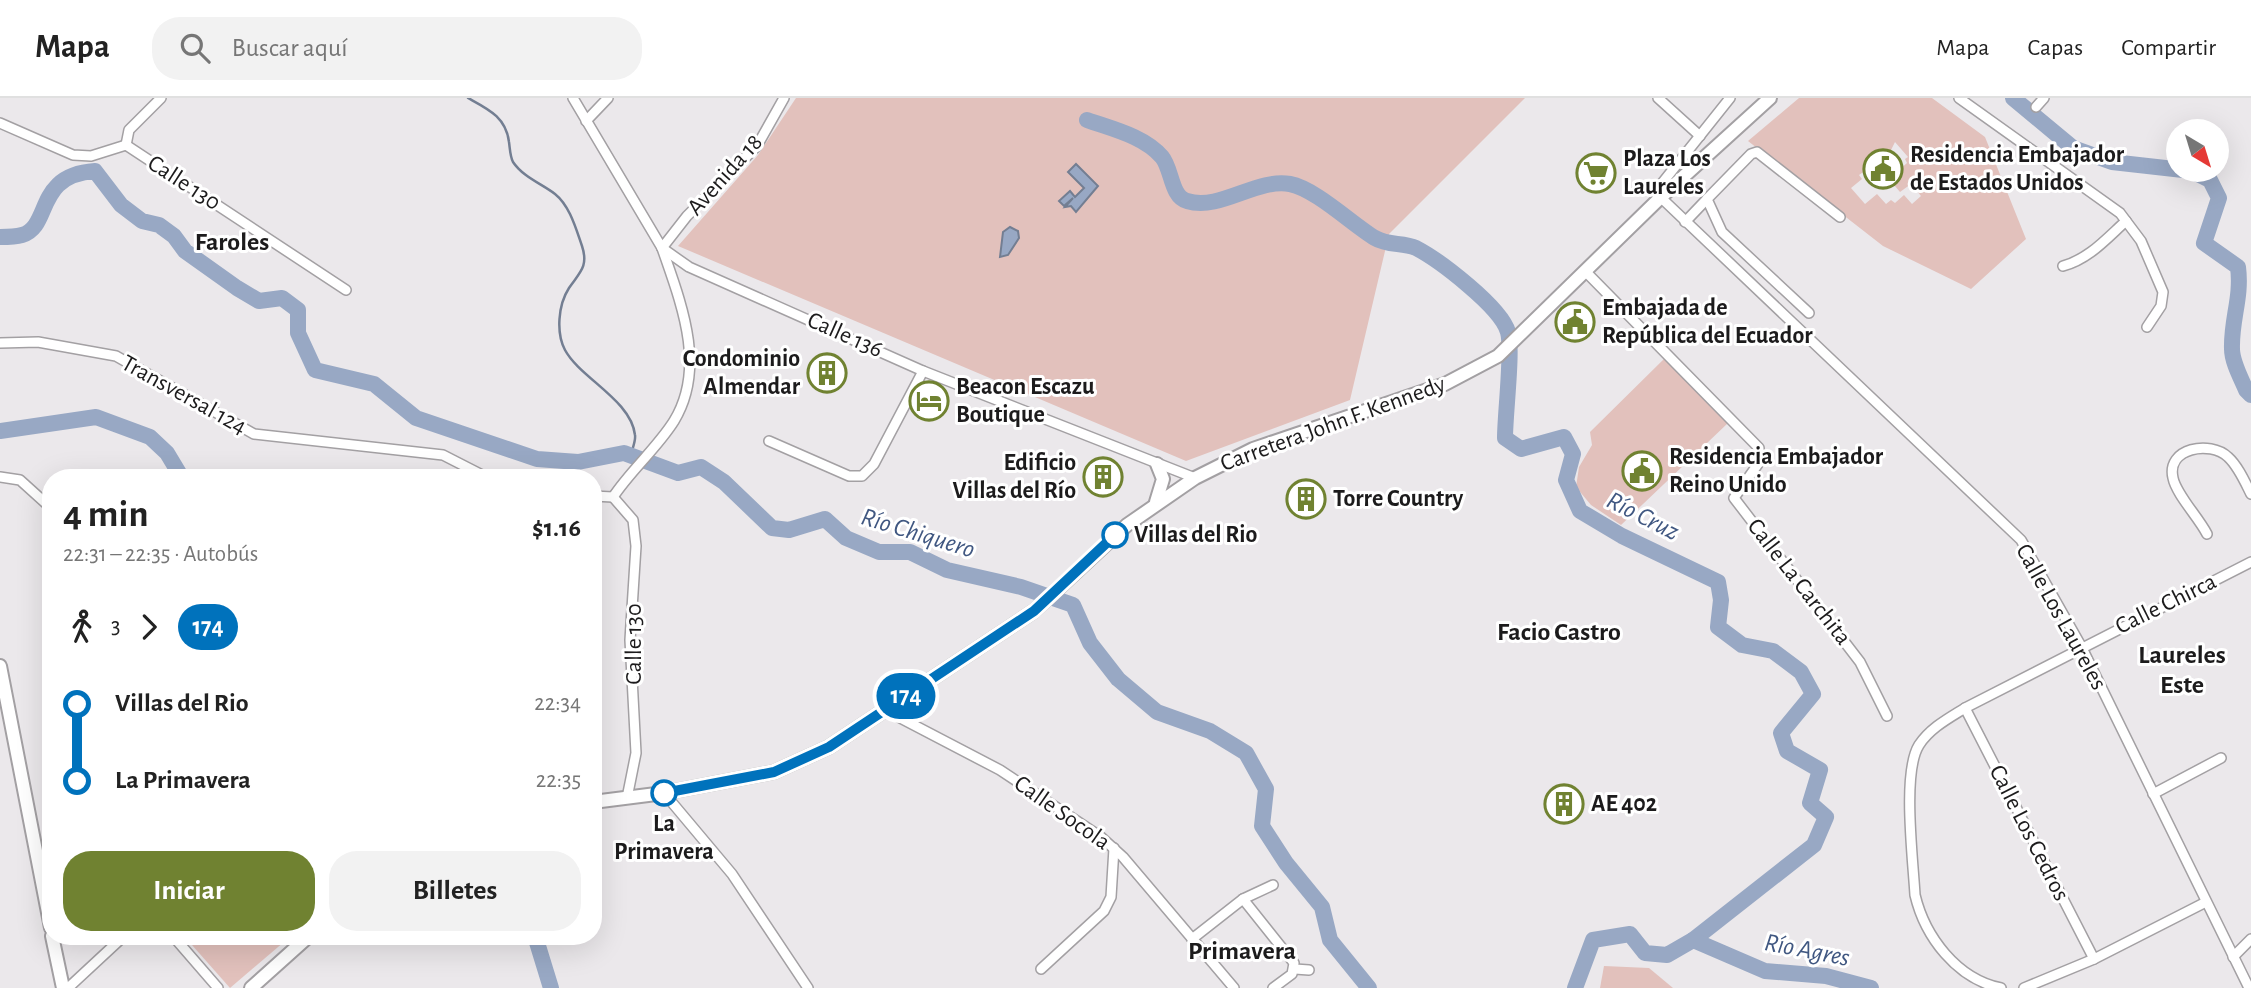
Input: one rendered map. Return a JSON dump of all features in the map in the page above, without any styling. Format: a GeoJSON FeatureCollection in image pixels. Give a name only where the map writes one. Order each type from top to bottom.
{"type":"FeatureCollection","features":[{"type":"Feature","properties":{"kind":"main road","name":"Carretera John F. Kennedy"},"geometry":{"type":"LineString","coordinates":[[602,801],[664,793],[774,772],[829,747],[1034,611],[1127,525],[1156,502],[1195,478],[1253,449],[1445,383],[1499,356],[1661,198],[1770,98]]}},
{"type":"Feature","properties":{"kind":"main road"},"geometry":{"type":"LineString","coordinates":[[1156,502],[1163,479],[1157,464]]}},
{"type":"Feature","properties":{"kind":"main road"},"geometry":{"type":"LineString","coordinates":[[0,666],[42,882]]}},
{"type":"Feature","properties":{"kind":"main road"},"geometry":{"type":"LineString","coordinates":[[54,945],[62,987]]}},
{"type":"Feature","properties":{"kind":"main road"},"geometry":{"type":"LineString","coordinates":[[251,988],[300,945]]}},
{"type":"Feature","properties":{"kind":"street"},"geometry":{"type":"LineString","coordinates":[[0,123],[73,155],[91,156],[126,145],[129,130],[161,98]]}},
{"type":"Feature","properties":{"kind":"street","name":"Calle 136"},"geometry":{"type":"LineString","coordinates":[[573,98],[662,248],[689,267],[923,371],[1195,478]]}},
{"type":"Feature","properties":{"kind":"street"},"geometry":{"type":"LineString","coordinates":[[586,121],[608,98]]}},
{"type":"Feature","properties":{"kind":"street","name":"Avenida 18"},"geometry":{"type":"LineString","coordinates":[[662,248],[687,216],[757,146],[784,98]]}},
{"type":"Feature","properties":{"kind":"street"},"geometry":{"type":"LineString","coordinates":[[1658,98],[1700,136]]}},
{"type":"Feature","properties":{"kind":"street"},"geometry":{"type":"LineString","coordinates":[[1661,198],[1656,189],[1730,98]]}},
{"type":"Feature","properties":{"kind":"street"},"geometry":{"type":"LineString","coordinates":[[1959,98],[2120,213],[2154,266],[2163,292],[2161,306],[2147,327]]}},
{"type":"Feature","properties":{"kind":"street"},"geometry":{"type":"LineString","coordinates":[[2036,107],[2044,98]]}},
{"type":"Feature","properties":{"kind":"street","name":"Calle 130"},"geometry":{"type":"LineString","coordinates":[[126,145],[346,290]]}},
{"type":"Feature","properties":{"kind":"street"},"geometry":{"type":"LineString","coordinates":[[1685,222],[1751,154],[1757,152],[1840,216]]}},
{"type":"Feature","properties":{"kind":"street","name":"Calle Los Laureles"},"geometry":{"type":"LineString","coordinates":[[1661,198],[2021,540],[2081,646],[2249,988]]}},
{"type":"Feature","properties":{"kind":"street"},"geometry":{"type":"LineString","coordinates":[[1707,199],[1722,232],[1809,313]]}},
{"type":"Feature","properties":{"kind":"street"},"geometry":{"type":"LineString","coordinates":[[2063,266],[2078,262],[2092,252],[2126,221]]}},
{"type":"Feature","properties":{"kind":"street"},"geometry":{"type":"LineString","coordinates":[[602,496],[612,497],[674,421],[688,392],[690,344],[662,248]]}},
{"type":"Feature","properties":{"kind":"street"},"geometry":{"type":"LineString","coordinates":[[673,281],[680,272],[689,267]]}},
{"type":"Feature","properties":{"kind":"street","name":"Calle La Carchita"},"geometry":{"type":"LineString","coordinates":[[1585,271],[1759,448],[1758,464],[1734,498],[1860,662],[1887,716]]}},
{"type":"Feature","properties":{"kind":"street","name":"Transversal 124"},"geometry":{"type":"LineString","coordinates":[[0,343],[38,342],[116,356],[254,434],[443,455],[469,469]]}},
{"type":"Feature","properties":{"kind":"street"},"geometry":{"type":"LineString","coordinates":[[769,441],[849,476],[862,476],[874,464],[923,371]]}},
{"type":"Feature","properties":{"kind":"street"},"geometry":{"type":"LineString","coordinates":[[2207,534],[2173,481],[2172,469],[2178,459],[2188,450],[2202,446],[2216,449],[2236,468],[2251,494]]}},
{"type":"Feature","properties":{"kind":"street"},"geometry":{"type":"LineString","coordinates":[[0,477],[20,480],[42,500]]}},
{"type":"Feature","properties":{"kind":"street","name":"Calle 130"},"geometry":{"type":"LineString","coordinates":[[612,497],[633,520],[636,546],[631,640],[636,754],[627,798]]}},
{"type":"Feature","properties":{"kind":"street","name":"Calle Chirca"},"geometry":{"type":"LineString","coordinates":[[2001,988],[1977,979],[1948,957],[1929,932],[1915,895],[1912,760],[1932,731],[1965,708],[2081,646],[2251,562]]}},
{"type":"Feature","properties":{"kind":"street","name":"Calle Los Cedros"},"geometry":{"type":"LineString","coordinates":[[1965,708],[2094,959]]}},
{"type":"Feature","properties":{"kind":"street","name":"Calle Socola"},"geometry":{"type":"LineString","coordinates":[[885,710],[1000,769],[1114,848],[1234,988]]}},
{"type":"Feature","properties":{"kind":"street"},"geometry":{"type":"LineString","coordinates":[[2153,794],[2221,758]]}},
{"type":"Feature","properties":{"kind":"street"},"geometry":{"type":"LineString","coordinates":[[664,793],[732,874],[808,988]]}},
{"type":"Feature","properties":{"kind":"street"},"geometry":{"type":"LineString","coordinates":[[1041,969],[1104,911],[1111,897],[1114,848]]}},
{"type":"Feature","properties":{"kind":"street"},"geometry":{"type":"LineString","coordinates":[[1192,939],[1243,899],[1273,885]]}},
{"type":"Feature","properties":{"kind":"street"},"geometry":{"type":"LineString","coordinates":[[1243,899],[1295,969]]}},
{"type":"Feature","properties":{"kind":"street"},"geometry":{"type":"LineString","coordinates":[[2024,988],[2094,959],[2206,902]]}},
{"type":"Feature","properties":{"kind":"street"},"geometry":{"type":"LineString","coordinates":[[2233,957],[2251,939]]}},
{"type":"Feature","properties":{"kind":"street"},"geometry":{"type":"LineString","coordinates":[[62,987],[113,945]]}},
{"type":"Feature","properties":{"kind":"street"},"geometry":{"type":"LineString","coordinates":[[181,945],[218,988]]}},
{"type":"Feature","properties":{"kind":"street"},"geometry":{"type":"LineString","coordinates":[[1273,988],[1295,969],[1309,970]]}},
{"type":"Feature","properties":{"kind":"shaded area"},"geometry":{"type":"Polygon","coordinates":[[[796,98],[1525,98],[1389,234],[1350,400],[1186,461],[678,246],[758,155],[796,98]]]}},
{"type":"Feature","properties":{"kind":"shaded area"},"geometry":{"type":"Polygon","coordinates":[[[1799,98],[1932,98],[1985,137],[2026,239],[1971,289],[1883,246],[1748,141],[1799,98]],[[1895,142],[1889,154],[1859,175],[1862,179],[1851,188],[1865,204],[1877,194],[1886,204],[1891,200],[1895,203],[1904,195],[1912,204],[1921,196],[1911,184],[1900,192],[1889,179],[1907,163],[1905,159],[1908,157],[1895,142]]]}},
{"type":"Feature","properties":{"kind":"shaded area"},"geometry":{"type":"Polygon","coordinates":[[[1665,358],[1728,423],[1621,525],[1591,505],[1576,487],[1579,467],[1592,445],[1590,432],[1665,358]]]}},
{"type":"Feature","properties":{"kind":"shaded area"},"geometry":{"type":"Polygon","coordinates":[[[192,945],[280,945],[230,988],[192,945]]]}},
{"type":"Feature","properties":{"kind":"shaded area"},"geometry":{"type":"Polygon","coordinates":[[[1604,966],[1649,968],[1673,988],[1600,988],[1604,966]]]}},
{"type":"Feature","properties":{"kind":"water"},"geometry":{"type":"Polygon","coordinates":[[[1076,164],[1098,186],[1076,212],[1071,206],[1065,207],[1073,198],[1064,206],[1059,201],[1070,191],[1075,197],[1084,188],[1068,172],[1076,164]]]}},
{"type":"Feature","properties":{"kind":"water"},"geometry":{"type":"Polygon","coordinates":[[[1010,227],[1018,231],[1019,238],[1008,255],[1000,257],[1003,232],[1010,227]]]}},
{"type":"Feature","properties":{"kind":"waterway"},"geometry":{"type":"LineString","coordinates":[[468,98],[500,120],[507,133],[513,162],[527,176],[555,194],[572,218],[584,253],[584,265],[562,302],[560,336],[572,360],[615,400],[631,422],[635,435],[631,455]]}},
{"type":"Feature","properties":{"kind":"waterway"},"geometry":{"type":"LineString","coordinates":[[2013,98],[2073,148],[2112,162],[2192,171],[2210,180],[2219,198],[2204,243],[2238,267],[2239,289],[2232,354],[2246,390],[2251,395]]}},
{"type":"Feature","properties":{"kind":"waterway","name":"Río Cruz"},"geometry":{"type":"LineString","coordinates":[[1087,120],[1127,134],[1155,150],[1165,162],[1178,194],[1187,201],[1213,202],[1264,186],[1290,184],[1323,200],[1375,238],[1416,248],[1453,273],[1494,310],[1508,332],[1505,438],[1521,449],[1564,437],[1573,454],[1566,480],[1580,511],[1622,536],[1718,582],[1721,600],[1718,627],[1742,645],[1773,651],[1801,672],[1813,694],[1781,733],[1787,751],[1820,770],[1810,803],[1826,817],[1814,845],[1693,940]]}},
{"type":"Feature","properties":{"kind":"waterway","name":"Río Chiquero"},"geometry":{"type":"LineString","coordinates":[[0,237],[19,236],[31,230],[53,191],[62,181],[95,171],[121,205],[142,221],[159,225],[174,236],[185,251],[237,288],[259,301],[282,298],[298,310],[298,333],[315,370],[374,384],[416,418],[537,459],[578,462],[624,453],[678,473],[701,467],[724,482],[772,528],[789,530],[825,519],[846,538],[879,552],[910,552],[947,570],[1021,587],[1073,605],[1090,643],[1118,679],[1157,712],[1210,731],[1246,753],[1266,789],[1262,826],[1286,863],[1322,907],[1330,940],[1369,988]]}},
{"type":"Feature","properties":{"kind":"waterway","name":"Río Agres"},"geometry":{"type":"LineString","coordinates":[[0,431],[96,417],[150,437],[167,453],[177,469]]}},
{"type":"Feature","properties":{"kind":"waterway","name":"Río Agres"},"geometry":{"type":"LineString","coordinates":[[1575,988],[1593,940],[1630,934],[1645,953],[1667,955],[1693,940],[1765,971],[1826,976],[1871,988]]}},
{"type":"Feature","properties":{"kind":"waterway","name":"Río Agres"},"geometry":{"type":"LineString","coordinates":[[538,945],[551,988]]}},
{"type":"Feature","properties":{"kind":"bus line","name":"174"},"geometry":{"type":"LineString","coordinates":[[664,793],[774,772],[829,747],[1034,611],[1115,535]]}},
{"type":"Feature","properties":{"kind":"place","name":"Residencia Embajador de Estados Unidos"},"geometry":{"type":"Point","coordinates":[1883,169]}},
{"type":"Feature","properties":{"kind":"place","name":"Plaza Los Laureles"},"geometry":{"type":"Point","coordinates":[1596,173]}},
{"type":"Feature","properties":{"kind":"place","name":"Embajada de República del Ecuador"},"geometry":{"type":"Point","coordinates":[1575,322]}},
{"type":"Feature","properties":{"kind":"place","name":"Condominio Almendar"},"geometry":{"type":"Point","coordinates":[827,373]}},
{"type":"Feature","properties":{"kind":"place","name":"Beacon Escazu Boutique"},"geometry":{"type":"Point","coordinates":[929,401]}},
{"type":"Feature","properties":{"kind":"place","name":"Residencia Embajador Reino Unido"},"geometry":{"type":"Point","coordinates":[1642,471]}},
{"type":"Feature","properties":{"kind":"place","name":"Edificio Villas del Río"},"geometry":{"type":"Point","coordinates":[1103,477]}},
{"type":"Feature","properties":{"kind":"place","name":"Torre Country"},"geometry":{"type":"Point","coordinates":[1306,499]}},
{"type":"Feature","properties":{"kind":"place","name":"Villas del Rio"},"geometry":{"type":"Point","coordinates":[1115,535]}},
{"type":"Feature","properties":{"kind":"place","name":"La Primavera"},"geometry":{"type":"Point","coordinates":[664,793]}},
{"type":"Feature","properties":{"kind":"place","name":"AE 402"},"geometry":{"type":"Point","coordinates":[1564,804]}},
{"type":"Feature","properties":{"kind":"district","name":"Faroles"},"geometry":{"type":"Point","coordinates":[232,242]}},
{"type":"Feature","properties":{"kind":"district","name":"Facio Castro"},"geometry":{"type":"Point","coordinates":[1559,632]}},
{"type":"Feature","properties":{"kind":"district","name":"Laureles Este"},"geometry":{"type":"Point","coordinates":[2182,670]}},
{"type":"Feature","properties":{"kind":"district","name":"Primavera"},"geometry":{"type":"Point","coordinates":[1242,951]}}]}
